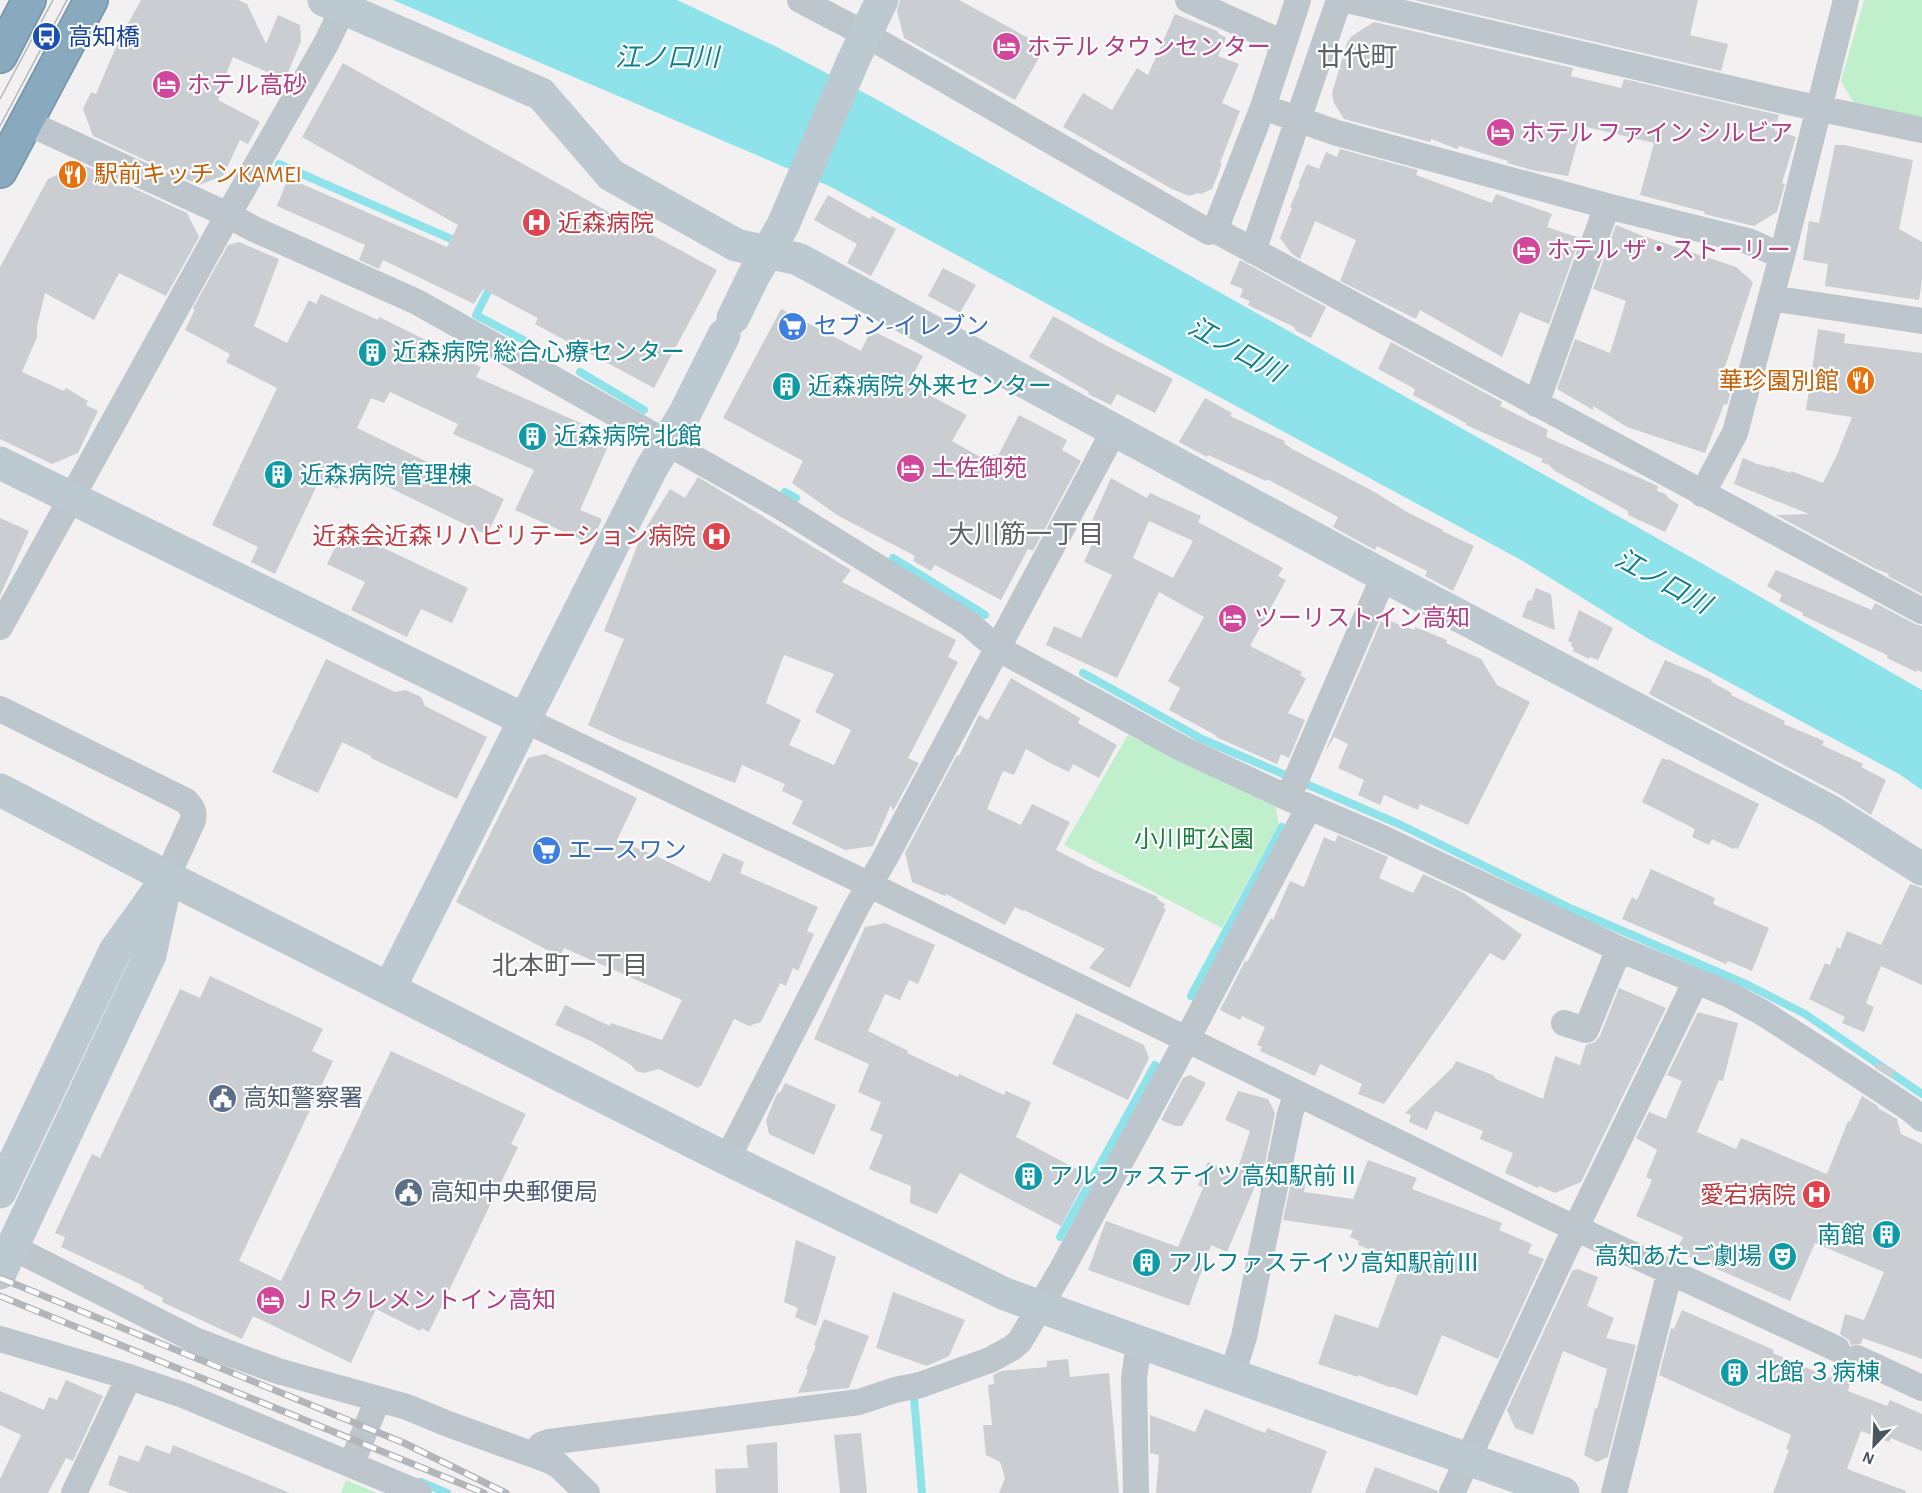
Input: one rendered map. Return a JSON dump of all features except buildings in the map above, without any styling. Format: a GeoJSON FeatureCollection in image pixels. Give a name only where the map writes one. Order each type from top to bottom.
{"type":"FeatureCollection","features":[{"type":"Feature","properties":{"kind":"highway"},"geometry":{"type":"LineString","coordinates":[[0,56],[29,0]]}},
{"type":"Feature","properties":{"kind":"highway"},"geometry":{"type":"LineString","coordinates":[[0,171],[91,0]]}},
{"type":"Feature","properties":{"kind":"street"},"geometry":{"type":"LineString","coordinates":[[800,0],[865,34],[1196,225],[1209,232],[1215,230],[1922,611]]}},
{"type":"Feature","properties":{"kind":"street"},"geometry":{"type":"LineString","coordinates":[[389,989],[651,469],[685,413],[783,225],[865,34],[882,0]]}},
{"type":"Feature","properties":{"kind":"street"},"geometry":{"type":"LineString","coordinates":[[1188,0],[1283,43]]}},
{"type":"Feature","properties":{"kind":"street"},"geometry":{"type":"LineString","coordinates":[[1215,230],[1263,107],[1298,0]]}},
{"type":"Feature","properties":{"kind":"street"},"geometry":{"type":"LineString","coordinates":[[1253,251],[1339,0]]}},
{"type":"Feature","properties":{"kind":"street"},"geometry":{"type":"LineString","coordinates":[[1347,0],[1922,130]]}},
{"type":"Feature","properties":{"kind":"street"},"geometry":{"type":"LineString","coordinates":[[1702,494],[1735,433],[1846,0]]}},
{"type":"Feature","properties":{"kind":"street"},"geometry":{"type":"LineString","coordinates":[[0,627],[228,215],[327,42],[333,4],[541,94],[611,175],[736,245],[798,259],[1384,576],[1830,811],[1922,869]]}},
{"type":"Feature","properties":{"kind":"street"},"geometry":{"type":"LineString","coordinates":[[1263,107],[1348,136],[1607,206],[1748,241],[1782,255]]}},
{"type":"Feature","properties":{"kind":"street"},"geometry":{"type":"LineString","coordinates":[[26,122],[254,229],[417,302],[781,507],[968,623],[997,648],[1180,748],[1297,791],[1380,837],[1619,949],[1730,996],[1762,1013],[1922,1119]]}},
{"type":"Feature","properties":{"kind":"street"},"geometry":{"type":"LineString","coordinates":[[1536,404],[1607,206]]}},
{"type":"Feature","properties":{"kind":"street"},"geometry":{"type":"LineString","coordinates":[[1771,298],[1922,321]]}},
{"type":"Feature","properties":{"kind":"street"},"geometry":{"type":"LineString","coordinates":[[727,1159],[857,906],[1115,429]]}},
{"type":"Feature","properties":{"kind":"street"},"geometry":{"type":"LineString","coordinates":[[0,463],[1297,1094],[1576,1228],[1922,1388]]}},
{"type":"Feature","properties":{"kind":"street"},"geometry":{"type":"LineString","coordinates":[[537,1455],[541,1445],[549,1442],[859,1402],[920,1385],[990,1360],[1020,1341],[1187,1041],[1297,791],[1384,576]]}},
{"type":"Feature","properties":{"kind":"street"},"geometry":{"type":"LineString","coordinates":[[0,709],[186,801],[194,813],[167,877],[115,951],[0,1192]]}},
{"type":"Feature","properties":{"kind":"street"},"geometry":{"type":"LineString","coordinates":[[0,790],[167,877],[727,1159],[1005,1294],[1563,1493]]}},
{"type":"Feature","properties":{"kind":"street"},"geometry":{"type":"LineString","coordinates":[[167,877],[150,955],[6,1260],[197,1341],[278,1371],[407,1407],[537,1455],[558,1465],[587,1493]]}},
{"type":"Feature","properties":{"kind":"street"},"geometry":{"type":"LineString","coordinates":[[1564,1023],[1586,1030],[1619,949]]}},
{"type":"Feature","properties":{"kind":"street"},"geometry":{"type":"LineString","coordinates":[[1452,1493],[1695,981]]}},
{"type":"Feature","properties":{"kind":"street"},"geometry":{"type":"LineString","coordinates":[[1232,1375],[1244,1337],[1290,1114],[1297,1094]]}},
{"type":"Feature","properties":{"kind":"street"},"geometry":{"type":"LineString","coordinates":[[1614,1493],[1670,1271]]}},
{"type":"Feature","properties":{"kind":"street"},"geometry":{"type":"LineString","coordinates":[[0,1339],[183,1395],[419,1493]]}},
{"type":"Feature","properties":{"kind":"street"},"geometry":{"type":"LineString","coordinates":[[1136,1493],[1134,1378],[1139,1343]]}},
{"type":"Feature","properties":{"kind":"street"},"geometry":{"type":"LineString","coordinates":[[74,1493],[129,1377]]}},
{"type":"Feature","properties":{"kind":"street"},"geometry":{"type":"LineString","coordinates":[[351,1465],[378,1400]]}},
{"type":"Feature","properties":{"kind":"green space"},"geometry":{"type":"Polygon","coordinates":[[[1864,0],[1922,0],[1922,119],[1855,105],[1841,81],[1864,0]]]}},
{"type":"Feature","properties":{"kind":"green space","name":"小川町公園"},"geometry":{"type":"Polygon","coordinates":[[[1128,735],[1275,804],[1279,824],[1222,928],[1064,845],[1128,735]]]}},
{"type":"Feature","properties":{"kind":"green space"},"geometry":{"type":"Polygon","coordinates":[[[346,1480],[377,1493],[341,1493],[346,1480]]]}},
{"type":"Feature","properties":{"kind":"water","name":"江ノ口川"},"geometry":{"type":"Polygon","coordinates":[[[393,0],[677,0],[777,47],[874,98],[1696,560],[1922,690],[1922,790],[1899,774],[1647,638],[1521,560],[829,186],[393,0]]]}},
{"type":"Feature","properties":{"kind":"waterway"},"geometry":{"type":"LineString","coordinates":[[279,164],[458,242]]}},
{"type":"Feature","properties":{"kind":"waterway"},"geometry":{"type":"LineString","coordinates":[[492,284],[476,315],[531,344]]}},
{"type":"Feature","properties":{"kind":"waterway"},"geometry":{"type":"LineString","coordinates":[[580,372],[644,410]]}},
{"type":"Feature","properties":{"kind":"waterway"},"geometry":{"type":"LineString","coordinates":[[785,492],[796,498]]}},
{"type":"Feature","properties":{"kind":"waterway"},"geometry":{"type":"LineString","coordinates":[[893,558],[985,615]]}},
{"type":"Feature","properties":{"kind":"waterway"},"geometry":{"type":"LineString","coordinates":[[1083,673],[1202,739],[1401,825],[1572,909],[1748,985],[1805,1014],[1922,1094]]}},
{"type":"Feature","properties":{"kind":"waterway"},"geometry":{"type":"LineString","coordinates":[[1191,996],[1282,827]]}},
{"type":"Feature","properties":{"kind":"waterway"},"geometry":{"type":"LineString","coordinates":[[1060,1237],[1155,1065]]}},
{"type":"Feature","properties":{"kind":"waterway"},"geometry":{"type":"LineString","coordinates":[[914,1397],[922,1493]]}},
{"type":"Feature","properties":{"kind":"waterway"},"geometry":{"type":"LineString","coordinates":[[421,1482],[447,1493]]}},
{"type":"Feature","properties":{"kind":"tram line"},"geometry":{"type":"LineString","coordinates":[[0,99],[53,0]]}},
{"type":"Feature","properties":{"kind":"tram line"},"geometry":{"type":"LineString","coordinates":[[0,126],[67,0]]}},
{"type":"Feature","properties":{"kind":"railway"},"geometry":{"type":"LineString","coordinates":[[0,1278],[404,1443],[506,1493]]}},
{"type":"Feature","properties":{"kind":"railway"},"geometry":{"type":"LineString","coordinates":[[0,1296],[484,1493]]}},
{"type":"Feature","properties":{"kind":"place","name":"高知橋"},"geometry":{"type":"Point","coordinates":[47,37]}},
{"type":"Feature","properties":{"kind":"place","name":"ホテル タウンセンター"},"geometry":{"type":"Point","coordinates":[1006,47]}},
{"type":"Feature","properties":{"kind":"place","name":"ホテル高砂"},"geometry":{"type":"Point","coordinates":[166,85]}},
{"type":"Feature","properties":{"kind":"place","name":"ホテル ファイン シルビア"},"geometry":{"type":"Point","coordinates":[1500,133]}},
{"type":"Feature","properties":{"kind":"place","name":"駅前キッチンKAMEI"},"geometry":{"type":"Point","coordinates":[73,174]}},
{"type":"Feature","properties":{"kind":"place","name":"近森病院"},"geometry":{"type":"Point","coordinates":[537,223]}},
{"type":"Feature","properties":{"kind":"place","name":"ホテル ザ・ストーリー"},"geometry":{"type":"Point","coordinates":[1526,250]}},
{"type":"Feature","properties":{"kind":"place","name":"セブン-イレブン"},"geometry":{"type":"Point","coordinates":[793,326]}},
{"type":"Feature","properties":{"kind":"place","name":"近森病院 総合心療センター"},"geometry":{"type":"Point","coordinates":[372,352]}},
{"type":"Feature","properties":{"kind":"place","name":"華珍園別館"},"geometry":{"type":"Point","coordinates":[1860,381]}},
{"type":"Feature","properties":{"kind":"place","name":"近森病院 外来センター"},"geometry":{"type":"Point","coordinates":[787,386]}},
{"type":"Feature","properties":{"kind":"place","name":"近森病院 北館"},"geometry":{"type":"Point","coordinates":[533,436]}},
{"type":"Feature","properties":{"kind":"place","name":"土佐御苑"},"geometry":{"type":"Point","coordinates":[910,468]}},
{"type":"Feature","properties":{"kind":"place","name":"近森病院 管理棟"},"geometry":{"type":"Point","coordinates":[279,475]}},
{"type":"Feature","properties":{"kind":"place","name":"近森会近森リハビリテーション病院"},"geometry":{"type":"Point","coordinates":[717,536]}},
{"type":"Feature","properties":{"kind":"place","name":"ツーリストイン高知"},"geometry":{"type":"Point","coordinates":[1233,618]}},
{"type":"Feature","properties":{"kind":"place","name":"エースワン"},"geometry":{"type":"Point","coordinates":[547,850]}},
{"type":"Feature","properties":{"kind":"place","name":"高知警察署"},"geometry":{"type":"Point","coordinates":[222,1098]}},
{"type":"Feature","properties":{"kind":"place","name":"アルファステイツ高知駅前Ⅱ"},"geometry":{"type":"Point","coordinates":[1028,1176]}},
{"type":"Feature","properties":{"kind":"place","name":"高知中央郵便局"},"geometry":{"type":"Point","coordinates":[409,1192]}},
{"type":"Feature","properties":{"kind":"place","name":"愛宕病院"},"geometry":{"type":"Point","coordinates":[1817,1195]}},
{"type":"Feature","properties":{"kind":"place","name":"南館"},"geometry":{"type":"Point","coordinates":[1886,1235]}},
{"type":"Feature","properties":{"kind":"place","name":"高知あたご劇場"},"geometry":{"type":"Point","coordinates":[1783,1256]}},
{"type":"Feature","properties":{"kind":"place","name":"アルファステイツ高知駅前Ⅲ"},"geometry":{"type":"Point","coordinates":[1147,1263]}},
{"type":"Feature","properties":{"kind":"place","name":"ＪＲクレメントイン高知"},"geometry":{"type":"Point","coordinates":[271,1300]}},
{"type":"Feature","properties":{"kind":"place","name":"北館 ３病棟"},"geometry":{"type":"Point","coordinates":[1735,1372]}},
{"type":"Feature","properties":{"kind":"district","name":"廿代町"},"geometry":{"type":"Point","coordinates":[1357,57]}},
{"type":"Feature","properties":{"kind":"district","name":"大川筋一丁目"},"geometry":{"type":"Point","coordinates":[1026,534]}},
{"type":"Feature","properties":{"kind":"district","name":"北本町一丁目"},"geometry":{"type":"Point","coordinates":[570,965]}}]}
